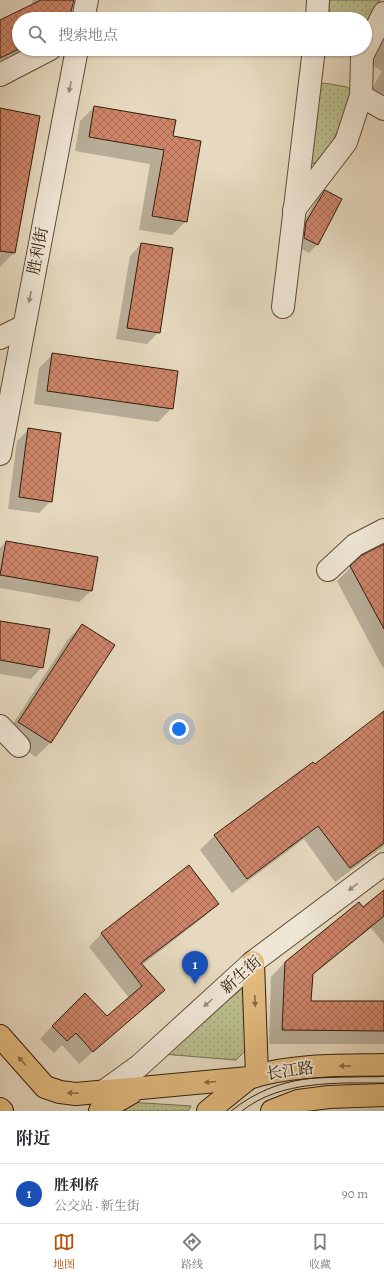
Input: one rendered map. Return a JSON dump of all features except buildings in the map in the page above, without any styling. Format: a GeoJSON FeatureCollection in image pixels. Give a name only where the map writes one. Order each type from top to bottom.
{"type":"FeatureCollection","features":[{"type":"Feature","properties":{"kind":"main road"},"geometry":{"type":"LineString","coordinates":[[0,1036],[45,1087],[60,1092],[76,1094],[102,1101],[160,1085],[253,1077],[253,962]]}},
{"type":"Feature","properties":{"kind":"main road","name":"长江路"},"geometry":{"type":"LineString","coordinates":[[208,1111],[253,1077],[292,1068],[384,1066]]}},
{"type":"Feature","properties":{"kind":"main road","name":"长江路"},"geometry":{"type":"LineString","coordinates":[[272,1111],[298,1101],[329,1097],[384,1095]]}},
{"type":"Feature","properties":{"kind":"street"},"geometry":{"type":"LineString","coordinates":[[84,12],[87,0]]}},
{"type":"Feature","properties":{"kind":"street"},"geometry":{"type":"LineString","coordinates":[[317,12],[318,0]]}},
{"type":"Feature","properties":{"kind":"street"},"geometry":{"type":"LineString","coordinates":[[372,37],[384,14]]}},
{"type":"Feature","properties":{"kind":"street"},"geometry":{"type":"LineString","coordinates":[[0,74],[36,56]]}},
{"type":"Feature","properties":{"kind":"street","name":"胜利街"},"geometry":{"type":"LineString","coordinates":[[0,454],[76,56]]}},
{"type":"Feature","properties":{"kind":"street"},"geometry":{"type":"LineString","coordinates":[[283,307],[313,56]]}},
{"type":"Feature","properties":{"kind":"street"},"geometry":{"type":"LineString","coordinates":[[294,210],[346,142],[361,96],[362,56]]}},
{"type":"Feature","properties":{"kind":"street"},"geometry":{"type":"LineString","coordinates":[[361,96],[384,109]]}},
{"type":"Feature","properties":{"kind":"street"},"geometry":{"type":"LineString","coordinates":[[0,338],[24,326]]}},
{"type":"Feature","properties":{"kind":"street"},"geometry":{"type":"LineString","coordinates":[[328,570],[355,546],[384,530]]}},
{"type":"Feature","properties":{"kind":"street"},"geometry":{"type":"LineString","coordinates":[[0,726],[19,746]]}},
{"type":"Feature","properties":{"kind":"street","name":"新生街"},"geometry":{"type":"LineString","coordinates":[[102,1101],[253,962],[384,864]]}},
{"type":"Feature","properties":{"kind":"green space"},"geometry":{"type":"Polygon","coordinates":[[[329,0],[380,0],[372,14],[372,12],[329,12],[329,0]]]}},
{"type":"Feature","properties":{"kind":"green space"},"geometry":{"type":"Polygon","coordinates":[[[324,83],[347,87],[351,90],[354,101],[323,159],[318,163],[312,164],[307,162],[318,86],[324,83]]]}},
{"type":"Feature","properties":{"kind":"green space"},"geometry":{"type":"Polygon","coordinates":[[[243,988],[247,1049],[236,1060],[162,1054],[243,988]]]}},
{"type":"Feature","properties":{"kind":"green space"},"geometry":{"type":"Polygon","coordinates":[[[129,1102],[191,1106],[188,1111],[123,1111],[129,1102]]]}},
{"type":"Feature","properties":{"kind":"tram line"},"geometry":{"type":"LineString","coordinates":[[231,1111],[249,1098],[267,1089],[285,1083],[323,1077],[384,1076]]}},
{"type":"Feature","properties":{"kind":"tram line"},"geometry":{"type":"LineString","coordinates":[[242,1111],[257,1101],[274,1094],[310,1085],[384,1083]]}},
{"type":"Feature","properties":{"kind":"place","name":"胜利桥"},"geometry":{"type":"Point","coordinates":[195,984]}}]}
